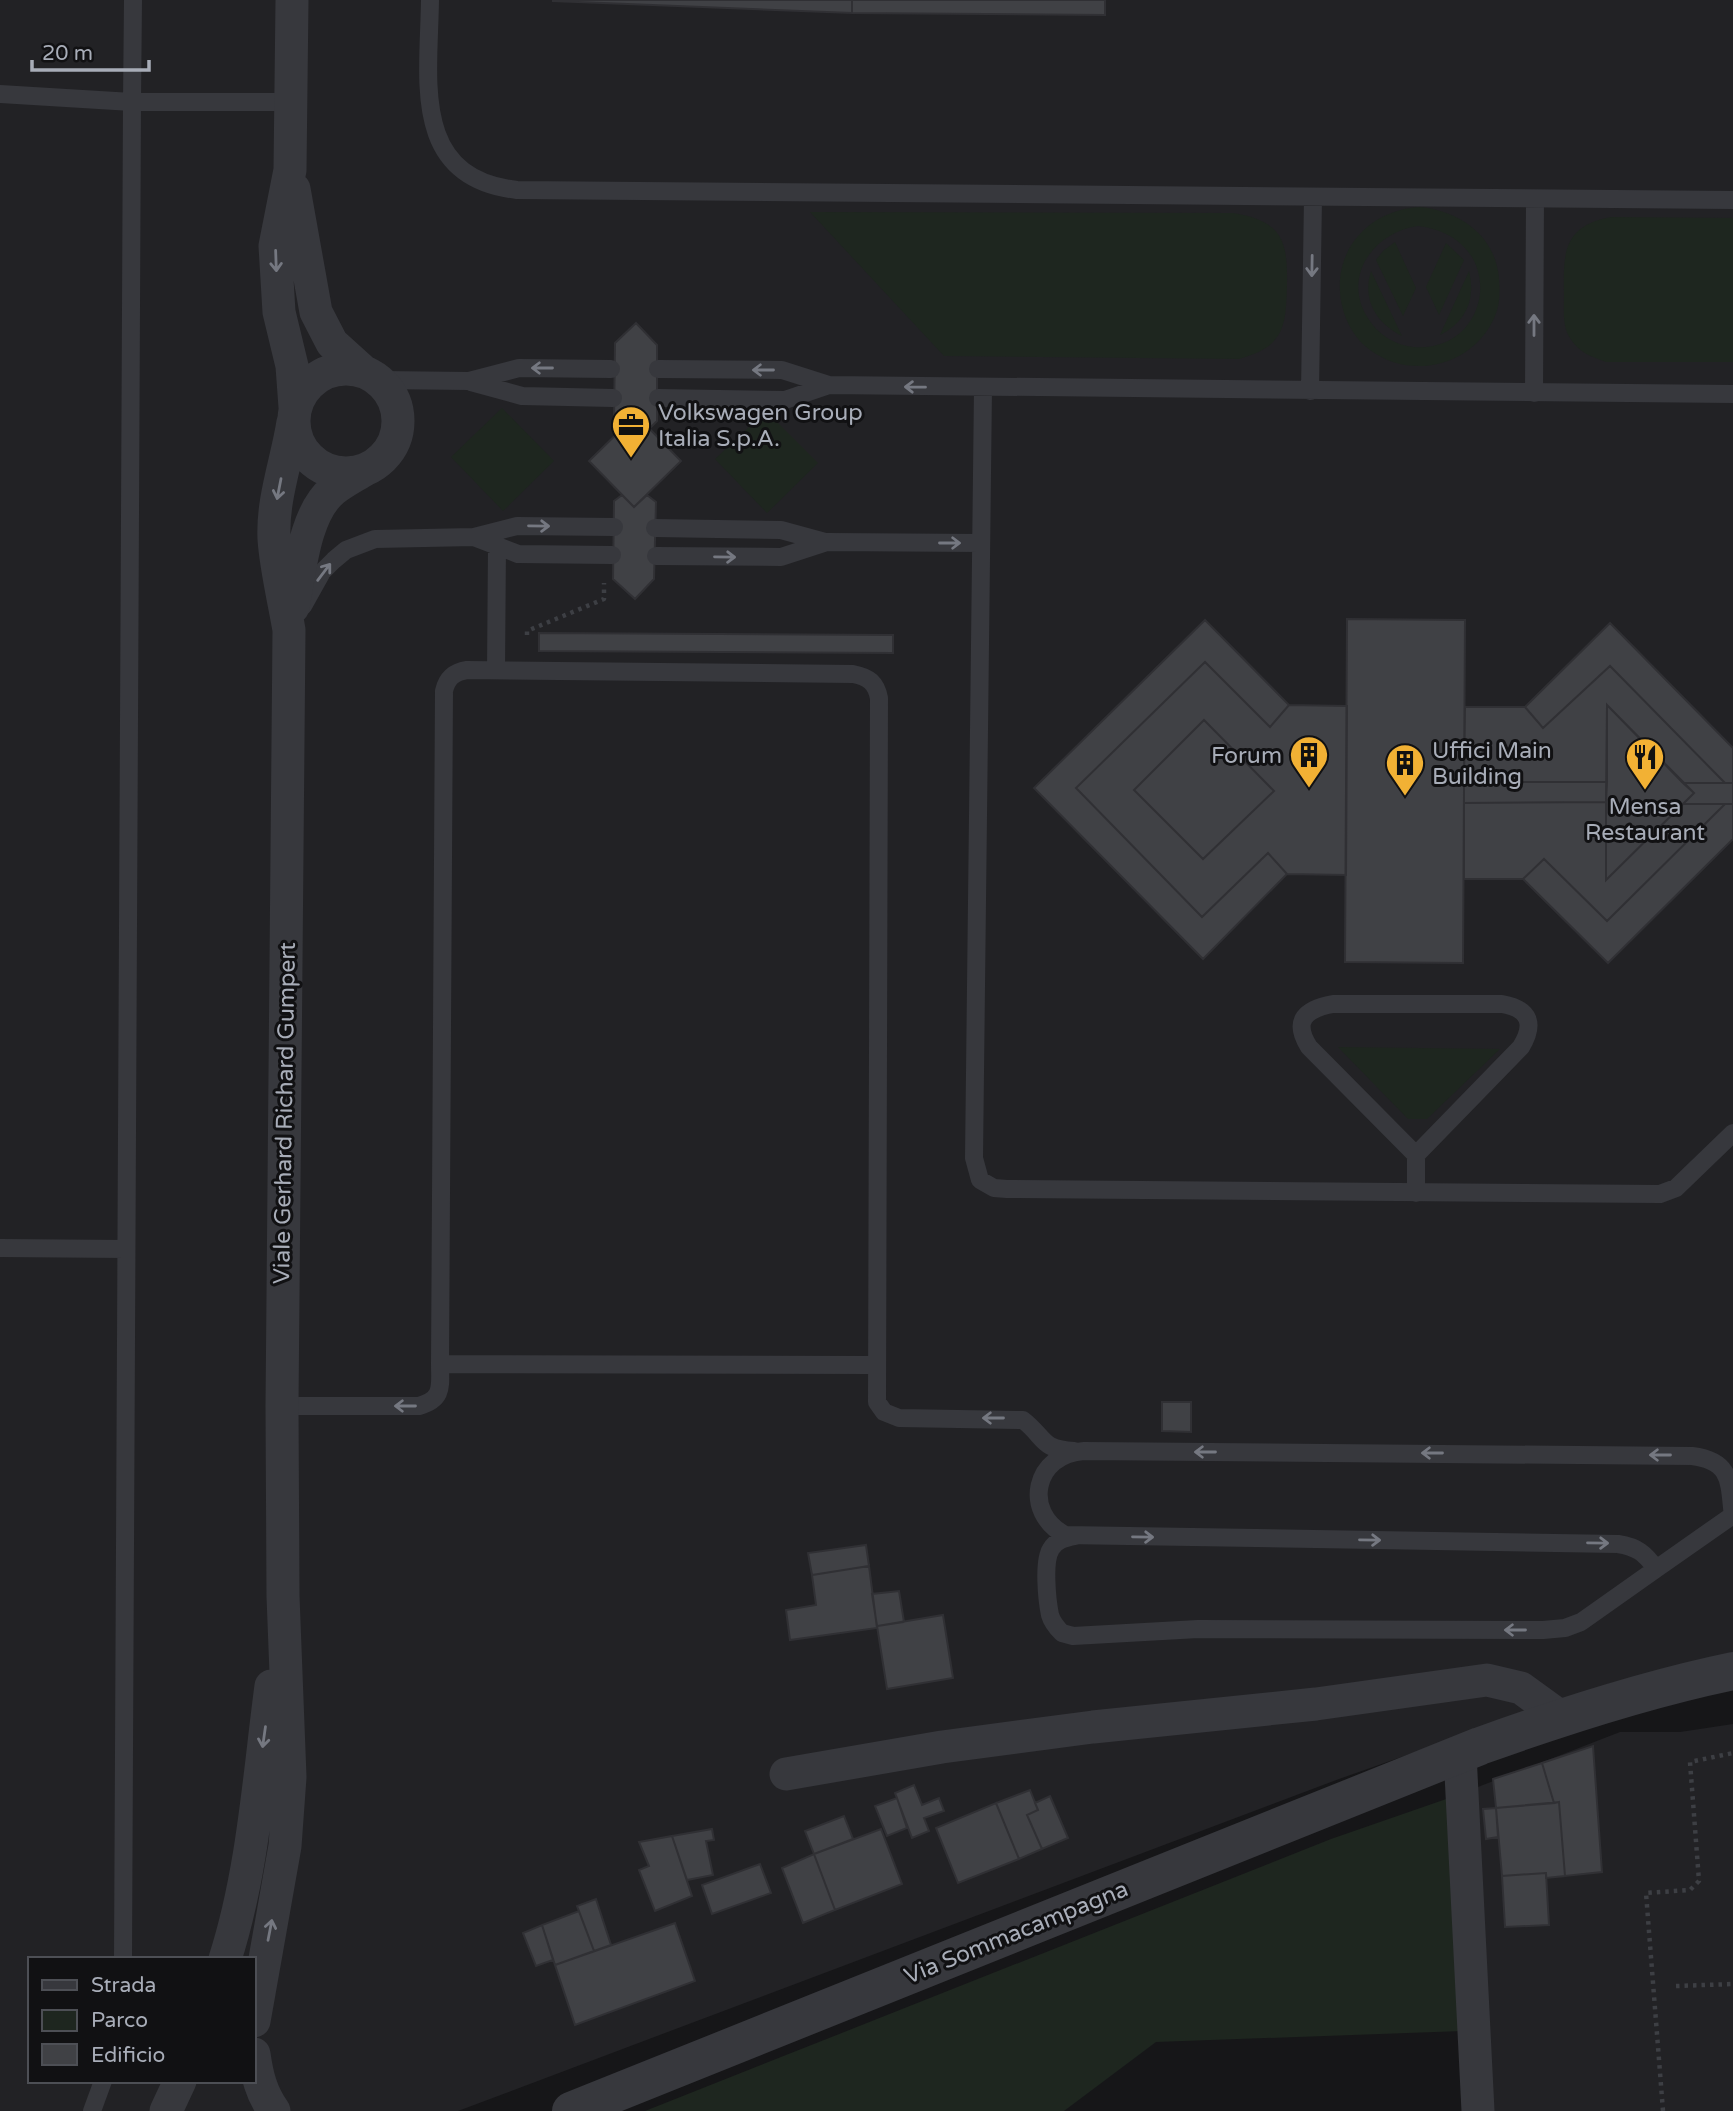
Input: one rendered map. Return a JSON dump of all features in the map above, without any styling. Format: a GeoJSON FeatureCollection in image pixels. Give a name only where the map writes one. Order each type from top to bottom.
{"type":"FeatureCollection","features":[{"type":"Feature","properties":{"kind":"street","name":"Viale Gerhard Richard Gumpert"},"geometry":{"type":"LineString","coordinates":[[256,2010],[285,1846],[289,1791],[283,1596],[282,1406],[289,630],[274,540],[278,488],[289,453],[294,415],[292,366],[279,312],[275,246],[290,170],[292,0]]}},
{"type":"Feature","properties":{"kind":"street","name":"Viale Gerhard Richard Gumpert"},"geometry":{"type":"LineString","coordinates":[[290,170],[316,312],[332,343],[371,376]]}},
{"type":"Feature","properties":{"kind":"street"},"geometry":{"type":"LineString","coordinates":[[346,368],[371,376],[391,394],[397,411],[398,428],[392,446],[381,459],[366,469],[349,473],[317,465],[300,446],[294,415],[302,392],[314,379],[329,371],[346,368]]}},
{"type":"Feature","properties":{"kind":"street","name":"Viale Gerhard Richard Gumpert"},"geometry":{"type":"LineString","coordinates":[[289,630],[305,545],[320,504],[333,490],[366,469]]}},
{"type":"Feature","properties":{"kind":"street","name":"Viale Gerhard Richard Gumpert"},"geometry":{"type":"LineString","coordinates":[[226,1957],[250,1847],[283,1596]]}},
{"type":"Feature","properties":{"kind":"street","name":"Via Sommacampagna"},"geometry":{"type":"LineString","coordinates":[[571,2111],[1460,1754],[1561,1717],[1725,1666]]}},
{"type":"Feature","properties":{"kind":"street"},"geometry":{"type":"LineString","coordinates":[[786,1774],[942,1747],[1093,1727],[1316,1704],[1487,1680],[1521,1688],[1561,1717]]}},
{"type":"Feature","properties":{"kind":"street"},"geometry":{"type":"LineString","coordinates":[[1460,1754],[1478,2111]]}},
{"type":"Feature","properties":{"kind":"street"},"geometry":{"type":"LineString","coordinates":[[256,2068],[263,2094],[274,2111]]}},
{"type":"Feature","properties":{"kind":"street"},"geometry":{"type":"LineString","coordinates":[[166,2111],[179,2083]]}},
{"type":"Feature","properties":{"kind":"lane"},"geometry":{"type":"LineString","coordinates":[[123,1957],[133,0]]}},
{"type":"Feature","properties":{"kind":"lane"},"geometry":{"type":"LineString","coordinates":[[430,0],[431,119],[445,151],[456,165],[480,183],[495,188],[531,191],[1733,200]]}},
{"type":"Feature","properties":{"kind":"lane"},"geometry":{"type":"LineString","coordinates":[[0,94],[132,103],[291,103]]}},
{"type":"Feature","properties":{"kind":"lane"},"geometry":{"type":"LineString","coordinates":[[1310,391],[1313,198]]}},
{"type":"Feature","properties":{"kind":"lane"},"geometry":{"type":"LineString","coordinates":[[1534,393],[1535,199]]}},
{"type":"Feature","properties":{"kind":"lane"},"geometry":{"type":"LineString","coordinates":[[469,381],[519,368],[611,369]]}},
{"type":"Feature","properties":{"kind":"lane"},"geometry":{"type":"LineString","coordinates":[[658,369],[782,370],[829,385],[1733,394]]}},
{"type":"Feature","properties":{"kind":"lane"},"geometry":{"type":"LineString","coordinates":[[371,376],[469,381],[522,396],[613,398]]}},
{"type":"Feature","properties":{"kind":"lane"},"geometry":{"type":"LineString","coordinates":[[658,398],[785,400],[829,385]]}},
{"type":"Feature","properties":{"kind":"lane"},"geometry":{"type":"LineString","coordinates":[[983,388],[974,1158],[980,1180],[994,1188],[1007,1189],[1660,1194],[1676,1188],[1733,1132]]}},
{"type":"Feature","properties":{"kind":"lane"},"geometry":{"type":"LineString","coordinates":[[289,630],[322,572],[346,550],[375,539],[474,537],[517,526],[614,527]]}},
{"type":"Feature","properties":{"kind":"lane"},"geometry":{"type":"LineString","coordinates":[[655,528],[781,530],[827,542],[981,543]]}},
{"type":"Feature","properties":{"kind":"lane"},"geometry":{"type":"LineString","coordinates":[[474,537],[518,554],[612,555]]}},
{"type":"Feature","properties":{"kind":"lane"},"geometry":{"type":"LineString","coordinates":[[656,556],[781,557],[827,542]]}},
{"type":"Feature","properties":{"kind":"lane"},"geometry":{"type":"LineString","coordinates":[[496,670],[497,546]]}},
{"type":"Feature","properties":{"kind":"lane"},"geometry":{"type":"LineString","coordinates":[[282,1406],[419,1406],[435,1399],[439,1394],[445,683],[458,672],[496,670],[853,674],[872,681],[877,689],[879,712],[876,1365],[877,1402],[884,1412],[899,1418],[1023,1420],[1047,1446],[1074,1451],[1692,1456],[1717,1457],[1733,1464]]}},
{"type":"Feature","properties":{"kind":"lane"},"geometry":{"type":"LineString","coordinates":[[1416,1155],[1309,1047],[1303,1038],[1301,1026],[1306,1014],[1316,1007],[1333,1004],[1502,1004],[1514,1006],[1524,1012],[1529,1023],[1528,1036],[1521,1047],[1416,1155],[1416,1193]]}},
{"type":"Feature","properties":{"kind":"lane"},"geometry":{"type":"LineString","coordinates":[[0,1248],[126,1249]]}},
{"type":"Feature","properties":{"kind":"lane"},"geometry":{"type":"LineString","coordinates":[[440,1364],[876,1365]]}},
{"type":"Feature","properties":{"kind":"lane"},"geometry":{"type":"LineString","coordinates":[[1074,1451],[1064,1454],[1046,1469],[1040,1497],[1040,1508],[1049,1525],[1065,1535],[1618,1544],[1633,1546],[1645,1553],[1656,1569]]}},
{"type":"Feature","properties":{"kind":"lane"},"geometry":{"type":"LineString","coordinates":[[1075,1536],[1065,1538],[1049,1550],[1046,1566],[1050,1616],[1062,1633],[1073,1636],[1198,1629],[1565,1628],[1581,1622],[1733,1516],[1729,1482],[1718,1463],[1708,1458],[1692,1456]]}},
{"type":"Feature","properties":{"kind":"lane"},"geometry":{"type":"LineString","coordinates":[[92,2111],[102,2083]]}},
{"type":"Feature","properties":{"kind":"path"},"geometry":{"type":"LineString","coordinates":[[528,670],[527,631],[604,599],[604,575]]}},
{"type":"Feature","properties":{"kind":"path"},"geometry":{"type":"LineString","coordinates":[[1663,2111],[1646,1893],[1690,1890],[1699,1881],[1690,1762],[1733,1753]]}},
{"type":"Feature","properties":{"kind":"path"},"geometry":{"type":"LineString","coordinates":[[1676,1986],[1733,1984]]}},
{"type":"Feature","properties":{"kind":"shaded area"},"geometry":{"type":"Polygon","coordinates":[[[0,0],[1733,0],[1733,1656],[1611,1683],[1339,1779],[458,2111],[0,2111],[0,0]]]}},
{"type":"Feature","properties":{"kind":"shaded area"},"geometry":{"type":"Polygon","coordinates":[[[1733,1724],[1733,2111],[1467,2111],[1452,1797],[1620,1732],[1680,1732],[1733,1724]]]}},
{"type":"Feature","properties":{"kind":"green space"},"geometry":{"type":"Polygon","coordinates":[[[1405,209],[1435,209],[1462,220],[1483,238],[1496,264],[1499,293],[1495,316],[1473,347],[1440,363],[1404,365],[1370,350],[1350,327],[1343,309],[1340,279],[1349,250],[1366,228],[1378,219],[1405,209]],[[1418,226],[1401,230],[1386,238],[1365,262],[1359,276],[1363,308],[1376,329],[1390,340],[1413,347],[1440,344],[1460,333],[1474,315],[1480,293],[1478,271],[1467,251],[1447,235],[1418,226]]]}},
{"type":"Feature","properties":{"kind":"green space"},"geometry":{"type":"Polygon","coordinates":[[[810,212],[1233,213],[1262,221],[1271,227],[1283,244],[1287,285],[1283,324],[1274,341],[1254,354],[1239,359],[944,356],[810,212]]]}},
{"type":"Feature","properties":{"kind":"green space"},"geometry":{"type":"Polygon","coordinates":[[[1611,217],[1733,218],[1733,362],[1606,362],[1586,353],[1573,343],[1567,333],[1564,317],[1564,266],[1569,244],[1583,227],[1611,217]]]}},
{"type":"Feature","properties":{"kind":"green space"},"geometry":{"type":"Polygon","coordinates":[[[1395,242],[1416,288],[1403,316],[1376,260],[1395,242]]]}},
{"type":"Feature","properties":{"kind":"green space"},"geometry":{"type":"Polygon","coordinates":[[[1446,243],[1464,260],[1439,315],[1426,287],[1446,243]]]}},
{"type":"Feature","properties":{"kind":"green space"},"geometry":{"type":"Polygon","coordinates":[[[1371,271],[1402,336],[1385,324],[1373,310],[1368,292],[1371,271]]]}},
{"type":"Feature","properties":{"kind":"green space"},"geometry":{"type":"Polygon","coordinates":[[[1469,271],[1471,291],[1467,309],[1449,330],[1440,335],[1469,271]]]}},
{"type":"Feature","properties":{"kind":"green space"},"geometry":{"type":"Polygon","coordinates":[[[502,408],[554,461],[503,511],[451,457],[502,408]]]}},
{"type":"Feature","properties":{"kind":"green space"},"geometry":{"type":"Polygon","coordinates":[[[766,411],[818,463],[767,513],[715,459],[766,411]]]}},
{"type":"Feature","properties":{"kind":"green space"},"geometry":{"type":"Polygon","coordinates":[[[1338,1047],[1500,1049],[1427,1119],[1408,1119],[1338,1047]]]}},
{"type":"Feature","properties":{"kind":"green space"},"geometry":{"type":"Polygon","coordinates":[[[1452,1797],[1463,2031],[1156,2042],[1064,2111],[645,2111],[1331,1839],[1452,1797]]]}},
{"type":"Feature","properties":{"kind":"building"},"geometry":{"type":"Polygon","coordinates":[[[852,0],[852,13],[553,1],[852,0]]]}},
{"type":"Feature","properties":{"kind":"building"},"geometry":{"type":"Polygon","coordinates":[[[852,0],[1105,0],[1105,15],[852,13],[852,0]]]}},
{"type":"Feature","properties":{"kind":"building"},"geometry":{"type":"Polygon","coordinates":[[[636,323],[657,345],[657,421],[649,429],[636,415],[622,428],[614,421],[615,343],[636,323]]]}},
{"type":"Feature","properties":{"kind":"building"},"geometry":{"type":"Polygon","coordinates":[[[636,415],[681,461],[634,507],[589,461],[636,415]]]}},
{"type":"Feature","properties":{"kind":"building"},"geometry":{"type":"Polygon","coordinates":[[[622,495],[634,507],[647,495],[656,502],[654,579],[635,599],[613,579],[614,501],[622,495]]]}},
{"type":"Feature","properties":{"kind":"building","name":"Uffici Main Building"},"geometry":{"type":"Polygon","coordinates":[[[1347,619],[1465,620],[1463,963],[1345,962],[1347,619]]]}},
{"type":"Feature","properties":{"kind":"building"},"geometry":{"type":"Polygon","coordinates":[[[1205,620],[1289,705],[1270,727],[1205,662],[1076,788],[1202,917],[1268,853],[1287,874],[1203,959],[1034,788],[1205,620]]]}},
{"type":"Feature","properties":{"kind":"building"},"geometry":{"type":"Polygon","coordinates":[[[1610,623],[1733,748],[1733,783],[1725,783],[1610,666],[1543,728],[1525,707],[1610,623]]]}},
{"type":"Feature","properties":{"kind":"building"},"geometry":{"type":"Polygon","coordinates":[[[539,633],[893,635],[893,653],[539,651],[539,633]]]}},
{"type":"Feature","properties":{"kind":"building","name":"Forum"},"geometry":{"type":"Polygon","coordinates":[[[1205,662],[1270,727],[1289,705],[1347,706],[1346,875],[1287,874],[1268,853],[1202,917],[1076,788],[1205,662]],[[1204,720],[1134,790],[1203,859],[1274,791],[1204,720]]]}},
{"type":"Feature","properties":{"kind":"building"},"geometry":{"type":"Polygon","coordinates":[[[1610,666],[1725,783],[1683,783],[1607,705],[1607,782],[1464,782],[1465,707],[1525,707],[1543,728],[1610,666]]]}},
{"type":"Feature","properties":{"kind":"building"},"geometry":{"type":"Polygon","coordinates":[[[1607,705],[1694,793],[1606,880],[1606,802],[1607,705]]]}},
{"type":"Feature","properties":{"kind":"building"},"geometry":{"type":"Polygon","coordinates":[[[1204,720],[1274,791],[1203,859],[1134,790],[1204,720]]]}},
{"type":"Feature","properties":{"kind":"building"},"geometry":{"type":"Polygon","coordinates":[[[1464,782],[1607,782],[1606,802],[1464,803],[1464,782]]]}},
{"type":"Feature","properties":{"kind":"building"},"geometry":{"type":"Polygon","coordinates":[[[1683,783],[1733,783],[1733,804],[1683,804],[1694,793],[1683,783]]]}},
{"type":"Feature","properties":{"kind":"building"},"geometry":{"type":"Polygon","coordinates":[[[1606,802],[1606,880],[1683,804],[1725,804],[1607,921],[1544,859],[1523,879],[1464,879],[1464,803],[1606,802]]]}},
{"type":"Feature","properties":{"kind":"building"},"geometry":{"type":"Polygon","coordinates":[[[1725,804],[1733,804],[1733,839],[1608,963],[1523,879],[1544,859],[1607,921],[1725,804]]]}},
{"type":"Feature","properties":{"kind":"building"},"geometry":{"type":"Polygon","coordinates":[[[1162,1402],[1191,1402],[1191,1432],[1162,1431],[1162,1402]]]}},
{"type":"Feature","properties":{"kind":"building"},"geometry":{"type":"Polygon","coordinates":[[[866,1545],[869,1566],[812,1575],[808,1553],[866,1545]]]}},
{"type":"Feature","properties":{"kind":"building"},"geometry":{"type":"Polygon","coordinates":[[[869,1566],[877,1628],[790,1640],[786,1610],[816,1605],[812,1575],[869,1566]]]}},
{"type":"Feature","properties":{"kind":"building"},"geometry":{"type":"Polygon","coordinates":[[[899,1591],[904,1622],[877,1626],[872,1594],[899,1591]]]}},
{"type":"Feature","properties":{"kind":"building"},"geometry":{"type":"Polygon","coordinates":[[[943,1615],[953,1678],[887,1689],[877,1626],[943,1615]]]}},
{"type":"Feature","properties":{"kind":"building"},"geometry":{"type":"Polygon","coordinates":[[[1593,1746],[1602,1872],[1565,1876],[1559,1802],[1554,1803],[1542,1763],[1593,1746]]]}},
{"type":"Feature","properties":{"kind":"building"},"geometry":{"type":"Polygon","coordinates":[[[1542,1763],[1554,1803],[1496,1808],[1493,1779],[1542,1763]]]}},
{"type":"Feature","properties":{"kind":"building"},"geometry":{"type":"Polygon","coordinates":[[[914,1785],[922,1805],[939,1798],[944,1811],[924,1818],[929,1831],[912,1838],[895,1793],[914,1785]]]}},
{"type":"Feature","properties":{"kind":"building"},"geometry":{"type":"Polygon","coordinates":[[[1030,1790],[1038,1810],[1027,1815],[1042,1849],[1019,1859],[996,1803],[1030,1790]]]}},
{"type":"Feature","properties":{"kind":"building"},"geometry":{"type":"Polygon","coordinates":[[[1050,1796],[1068,1838],[1042,1849],[1027,1815],[1038,1810],[1035,1803],[1050,1796]]]}},
{"type":"Feature","properties":{"kind":"building"},"geometry":{"type":"Polygon","coordinates":[[[897,1798],[907,1828],[887,1836],[875,1806],[897,1798]]]}},
{"type":"Feature","properties":{"kind":"building"},"geometry":{"type":"Polygon","coordinates":[[[1559,1802],[1565,1876],[1546,1878],[1546,1873],[1502,1876],[1496,1808],[1559,1802]]]}},
{"type":"Feature","properties":{"kind":"building"},"geometry":{"type":"Polygon","coordinates":[[[996,1803],[1019,1859],[958,1883],[936,1828],[996,1803]]]}},
{"type":"Feature","properties":{"kind":"building"},"geometry":{"type":"Polygon","coordinates":[[[1496,1808],[1498,1837],[1486,1839],[1483,1809],[1496,1808]]]}},
{"type":"Feature","properties":{"kind":"building"},"geometry":{"type":"Polygon","coordinates":[[[844,1816],[853,1839],[814,1854],[805,1831],[844,1816]]]}},
{"type":"Feature","properties":{"kind":"building"},"geometry":{"type":"Polygon","coordinates":[[[712,1829],[714,1840],[706,1841],[713,1875],[687,1880],[672,1836],[712,1829]]]}},
{"type":"Feature","properties":{"kind":"building"},"geometry":{"type":"Polygon","coordinates":[[[881,1829],[902,1884],[835,1910],[814,1854],[881,1829]]]}},
{"type":"Feature","properties":{"kind":"building"},"geometry":{"type":"Polygon","coordinates":[[[672,1836],[692,1896],[655,1911],[639,1870],[649,1866],[639,1842],[672,1836]]]}},
{"type":"Feature","properties":{"kind":"building"},"geometry":{"type":"Polygon","coordinates":[[[814,1854],[835,1910],[803,1923],[782,1868],[814,1854]]]}},
{"type":"Feature","properties":{"kind":"building"},"geometry":{"type":"Polygon","coordinates":[[[760,1864],[771,1893],[712,1914],[702,1885],[760,1864]]]}},
{"type":"Feature","properties":{"kind":"building"},"geometry":{"type":"Polygon","coordinates":[[[1546,1873],[1549,1925],[1505,1927],[1502,1876],[1546,1873]]]}},
{"type":"Feature","properties":{"kind":"building"},"geometry":{"type":"Polygon","coordinates":[[[596,1899],[611,1945],[594,1951],[577,1906],[596,1899]]]}},
{"type":"Feature","properties":{"kind":"building"},"geometry":{"type":"Polygon","coordinates":[[[579,1911],[594,1951],[555,1965],[542,1925],[579,1911]]]}},
{"type":"Feature","properties":{"kind":"building"},"geometry":{"type":"Polygon","coordinates":[[[675,1923],[695,1981],[575,2025],[555,1965],[675,1923]]]}},
{"type":"Feature","properties":{"kind":"building"},"geometry":{"type":"Polygon","coordinates":[[[542,1925],[553,1960],[536,1966],[523,1933],[542,1925]]]}},
{"type":"Feature","properties":{"kind":"place","name":"Volkswagen Group Italia S.p.A."},"geometry":{"type":"Point","coordinates":[631,459]}},
{"type":"Feature","properties":{"kind":"place","name":"Forum"},"geometry":{"type":"Point","coordinates":[1309,789]}},
{"type":"Feature","properties":{"kind":"place","name":"Mensa Restaurant"},"geometry":{"type":"Point","coordinates":[1645,791]}},
{"type":"Feature","properties":{"kind":"place","name":"Uffici Main Building"},"geometry":{"type":"Point","coordinates":[1405,797]}}]}
